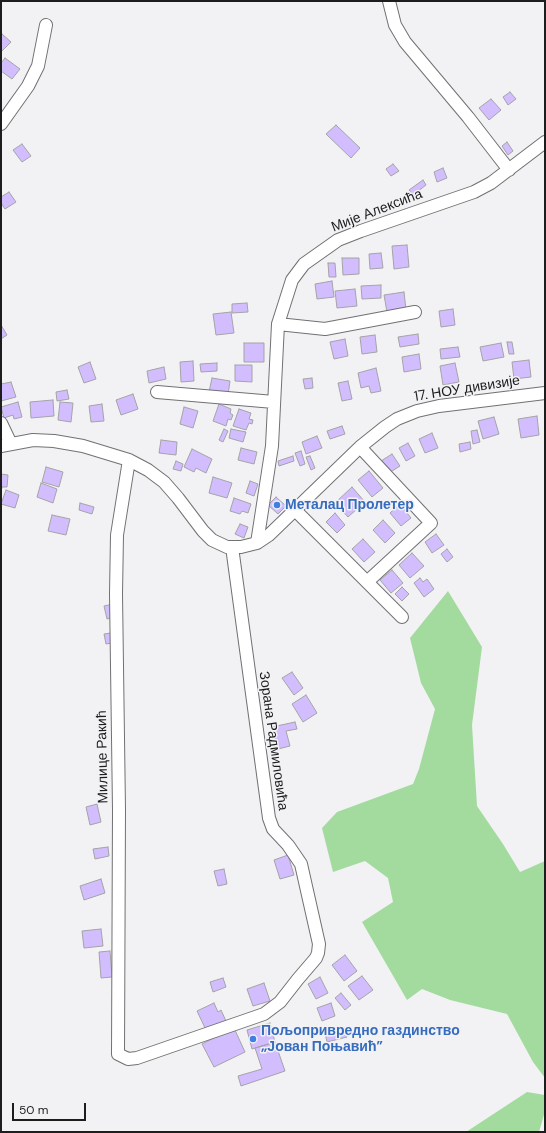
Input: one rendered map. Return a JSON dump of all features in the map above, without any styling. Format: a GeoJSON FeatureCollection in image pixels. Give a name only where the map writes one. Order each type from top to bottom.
{"type":"FeatureCollection","features":[{"type":"Feature","properties":{"kind":"street"},"geometry":{"type":"LineString","coordinates":[[390,1],[395,25],[405,42],[468,117],[509,170]]}},
{"type":"Feature","properties":{"kind":"street"},"geometry":{"type":"LineString","coordinates":[[1,124],[28,86],[38,66],[46,25]]}},
{"type":"Feature","properties":{"kind":"street","name":"Мије Алексића"},"geometry":{"type":"LineString","coordinates":[[257,543],[271,460],[278,324],[292,280],[304,264],[338,240],[474,192],[491,183],[545,142]]}},
{"type":"Feature","properties":{"kind":"street"},"geometry":{"type":"LineString","coordinates":[[278,324],[325,329],[414,312]]}},
{"type":"Feature","properties":{"kind":"street"},"geometry":{"type":"LineString","coordinates":[[157,392],[274,402]]}},
{"type":"Feature","properties":{"kind":"street","name":"17. НОУ дивизије"},"geometry":{"type":"LineString","coordinates":[[6,445],[39,440],[60,441],[129,460],[148,470],[164,482],[212,540],[222,545],[246,547],[257,543],[274,531],[360,447],[391,422],[417,410],[545,393]]}},
{"type":"Feature","properties":{"kind":"street"},"geometry":{"type":"LineString","coordinates":[[1,423],[6,445]]}},
{"type":"Feature","properties":{"kind":"street"},"geometry":{"type":"LineString","coordinates":[[360,447],[432,523],[367,582]]}},
{"type":"Feature","properties":{"kind":"street","name":"Милице Ракић"},"geometry":{"type":"LineString","coordinates":[[118,1054],[119,810],[116,577],[118,531],[129,460]]}},
{"type":"Feature","properties":{"kind":"street"},"geometry":{"type":"LineString","coordinates":[[295,510],[402,616]]}},
{"type":"Feature","properties":{"kind":"street","name":"Зорана Радмиловића"},"geometry":{"type":"LineString","coordinates":[[118,1054],[128,1059],[138,1058],[264,1014],[280,1002],[316,958],[318,953],[319,944],[301,864],[291,848],[273,829],[268,818],[232,547]]}},
{"type":"Feature","properties":{"kind":"green space"},"geometry":{"type":"Polygon","coordinates":[[[448,591],[482,647],[472,725],[477,806],[520,872],[545,861],[545,1078],[533,1062],[507,1014],[450,1000],[422,989],[407,1000],[362,922],[393,902],[388,878],[365,861],[333,872],[322,828],[337,812],[413,784],[419,769],[435,709],[421,683],[410,638],[448,591]]]}},
{"type":"Feature","properties":{"kind":"green space"},"geometry":{"type":"Polygon","coordinates":[[[527,1092],[545,1095],[545,1111],[539,1132],[466,1132],[527,1092]]]}},
{"type":"Feature","properties":{"kind":"building"},"geometry":{"type":"Polygon","coordinates":[[[2,34],[11,42],[1,52],[1,35],[2,34]]]}},
{"type":"Feature","properties":{"kind":"building"},"geometry":{"type":"Polygon","coordinates":[[[5,58],[20,69],[12,79],[1,71],[1,63],[5,58]]]}},
{"type":"Feature","properties":{"kind":"building"},"geometry":{"type":"Polygon","coordinates":[[[510,92],[516,99],[508,105],[503,97],[510,92]]]}},
{"type":"Feature","properties":{"kind":"building"},"geometry":{"type":"Polygon","coordinates":[[[491,99],[501,110],[489,120],[479,108],[491,99]]]}},
{"type":"Feature","properties":{"kind":"building"},"geometry":{"type":"Polygon","coordinates":[[[336,125],[360,148],[351,158],[326,134],[336,125]]]}},
{"type":"Feature","properties":{"kind":"building"},"geometry":{"type":"Polygon","coordinates":[[[507,142],[513,151],[508,155],[502,146],[507,142]]]}},
{"type":"Feature","properties":{"kind":"building"},"geometry":{"type":"Polygon","coordinates":[[[22,144],[31,156],[22,162],[13,150],[22,144]]]}},
{"type":"Feature","properties":{"kind":"building"},"geometry":{"type":"Polygon","coordinates":[[[393,164],[399,171],[391,176],[386,169],[393,164]]]}},
{"type":"Feature","properties":{"kind":"building"},"geometry":{"type":"Polygon","coordinates":[[[443,168],[447,178],[437,182],[434,172],[443,168]]]}},
{"type":"Feature","properties":{"kind":"building"},"geometry":{"type":"Polygon","coordinates":[[[423,180],[426,185],[413,195],[409,190],[423,180]]]}},
{"type":"Feature","properties":{"kind":"building"},"geometry":{"type":"Polygon","coordinates":[[[9,192],[16,202],[5,209],[1,203],[1,197],[9,192]]]}},
{"type":"Feature","properties":{"kind":"building"},"geometry":{"type":"Polygon","coordinates":[[[407,245],[409,267],[394,269],[392,246],[407,245]]]}},
{"type":"Feature","properties":{"kind":"building"},"geometry":{"type":"Polygon","coordinates":[[[381,253],[383,268],[370,269],[369,254],[381,253]]]}},
{"type":"Feature","properties":{"kind":"building"},"geometry":{"type":"Polygon","coordinates":[[[342,258],[359,258],[359,274],[343,275],[342,258]]]}},
{"type":"Feature","properties":{"kind":"building"},"geometry":{"type":"Polygon","coordinates":[[[328,263],[335,263],[336,277],[329,277],[328,263]]]}},
{"type":"Feature","properties":{"kind":"building"},"geometry":{"type":"Polygon","coordinates":[[[332,281],[334,297],[317,299],[315,284],[332,281]]]}},
{"type":"Feature","properties":{"kind":"building"},"geometry":{"type":"Polygon","coordinates":[[[381,285],[381,298],[362,299],[361,286],[381,285]]]}},
{"type":"Feature","properties":{"kind":"building"},"geometry":{"type":"Polygon","coordinates":[[[355,289],[357,306],[337,308],[335,291],[355,289]]]}},
{"type":"Feature","properties":{"kind":"building"},"geometry":{"type":"Polygon","coordinates":[[[404,292],[406,310],[387,312],[384,295],[404,292]]]}},
{"type":"Feature","properties":{"kind":"building"},"geometry":{"type":"Polygon","coordinates":[[[247,303],[248,312],[232,313],[232,304],[247,303]]]}},
{"type":"Feature","properties":{"kind":"building"},"geometry":{"type":"Polygon","coordinates":[[[453,309],[455,325],[441,327],[439,311],[453,309]]]}},
{"type":"Feature","properties":{"kind":"building"},"geometry":{"type":"Polygon","coordinates":[[[231,312],[234,333],[216,335],[213,314],[231,312]]]}},
{"type":"Feature","properties":{"kind":"building"},"geometry":{"type":"Polygon","coordinates":[[[1,325],[7,335],[1,339],[1,325]]]}},
{"type":"Feature","properties":{"kind":"building"},"geometry":{"type":"Polygon","coordinates":[[[418,334],[419,344],[400,347],[398,337],[418,334]]]}},
{"type":"Feature","properties":{"kind":"building"},"geometry":{"type":"Polygon","coordinates":[[[375,335],[377,352],[362,354],[360,337],[375,335]]]}},
{"type":"Feature","properties":{"kind":"building"},"geometry":{"type":"Polygon","coordinates":[[[345,339],[348,356],[334,359],[330,342],[345,339]]]}},
{"type":"Feature","properties":{"kind":"building"},"geometry":{"type":"Polygon","coordinates":[[[507,342],[512,342],[514,354],[509,354],[507,342]]]}},
{"type":"Feature","properties":{"kind":"building"},"geometry":{"type":"Polygon","coordinates":[[[244,343],[264,343],[264,362],[244,362],[244,343]]]}},
{"type":"Feature","properties":{"kind":"building"},"geometry":{"type":"Polygon","coordinates":[[[501,343],[504,357],[483,361],[480,347],[501,343]]]}},
{"type":"Feature","properties":{"kind":"building"},"geometry":{"type":"Polygon","coordinates":[[[458,347],[460,357],[441,359],[440,349],[458,347]]]}},
{"type":"Feature","properties":{"kind":"building"},"geometry":{"type":"Polygon","coordinates":[[[419,354],[421,369],[404,372],[402,357],[419,354]]]}},
{"type":"Feature","properties":{"kind":"building"},"geometry":{"type":"Polygon","coordinates":[[[529,360],[531,377],[514,379],[512,362],[529,360]]]}},
{"type":"Feature","properties":{"kind":"building"},"geometry":{"type":"Polygon","coordinates":[[[193,361],[194,381],[181,382],[180,362],[193,361]]]}},
{"type":"Feature","properties":{"kind":"building"},"geometry":{"type":"Polygon","coordinates":[[[90,362],[96,379],[84,383],[78,367],[90,362]]]}},
{"type":"Feature","properties":{"kind":"building"},"geometry":{"type":"Polygon","coordinates":[[[217,363],[217,371],[201,372],[200,364],[217,363]]]}},
{"type":"Feature","properties":{"kind":"building"},"geometry":{"type":"Polygon","coordinates":[[[455,363],[459,382],[443,385],[440,366],[455,363]]]}},
{"type":"Feature","properties":{"kind":"building"},"geometry":{"type":"Polygon","coordinates":[[[235,365],[252,365],[252,382],[235,381],[235,365]]]}},
{"type":"Feature","properties":{"kind":"building"},"geometry":{"type":"Polygon","coordinates":[[[164,367],[166,379],[149,383],[147,371],[164,367]]]}},
{"type":"Feature","properties":{"kind":"building"},"geometry":{"type":"Polygon","coordinates":[[[376,368],[381,391],[371,393],[369,386],[361,388],[358,373],[376,368]]]}},
{"type":"Feature","properties":{"kind":"building"},"geometry":{"type":"Polygon","coordinates":[[[212,378],[230,381],[228,395],[209,392],[212,378]]]}},
{"type":"Feature","properties":{"kind":"building"},"geometry":{"type":"Polygon","coordinates":[[[312,378],[313,388],[305,389],[303,379],[312,378]]]}},
{"type":"Feature","properties":{"kind":"building"},"geometry":{"type":"Polygon","coordinates":[[[348,381],[352,399],[342,401],[338,383],[348,381]]]}},
{"type":"Feature","properties":{"kind":"building"},"geometry":{"type":"Polygon","coordinates":[[[11,382],[16,397],[1,401],[1,384],[11,382]]]}},
{"type":"Feature","properties":{"kind":"building"},"geometry":{"type":"Polygon","coordinates":[[[67,390],[69,399],[57,401],[56,392],[67,390]]]}},
{"type":"Feature","properties":{"kind":"building"},"geometry":{"type":"Polygon","coordinates":[[[133,394],[138,409],[121,415],[116,400],[133,394]]]}},
{"type":"Feature","properties":{"kind":"building"},"geometry":{"type":"Polygon","coordinates":[[[53,400],[54,416],[31,418],[30,402],[53,400]]]}},
{"type":"Feature","properties":{"kind":"building"},"geometry":{"type":"Polygon","coordinates":[[[18,402],[22,417],[14,419],[13,415],[4,418],[1,407],[18,402]]]}},
{"type":"Feature","properties":{"kind":"building"},"geometry":{"type":"Polygon","coordinates":[[[60,402],[73,403],[71,422],[58,420],[60,402]]]}},
{"type":"Feature","properties":{"kind":"building"},"geometry":{"type":"Polygon","coordinates":[[[102,404],[104,421],[91,422],[89,406],[102,404]]]}},
{"type":"Feature","properties":{"kind":"building"},"geometry":{"type":"Polygon","coordinates":[[[219,404],[231,409],[230,413],[233,415],[231,420],[228,419],[226,426],[213,421],[219,404]]]}},
{"type":"Feature","properties":{"kind":"building"},"geometry":{"type":"Polygon","coordinates":[[[184,407],[198,411],[193,428],[180,424],[184,407]]]}},
{"type":"Feature","properties":{"kind":"building"},"geometry":{"type":"Polygon","coordinates":[[[239,409],[251,413],[249,419],[253,420],[252,424],[249,423],[246,430],[233,426],[239,409]]]}},
{"type":"Feature","properties":{"kind":"building"},"geometry":{"type":"Polygon","coordinates":[[[537,416],[539,435],[521,438],[518,419],[537,416]]]}},
{"type":"Feature","properties":{"kind":"building"},"geometry":{"type":"Polygon","coordinates":[[[494,417],[499,434],[483,439],[478,421],[494,417]]]}},
{"type":"Feature","properties":{"kind":"building"},"geometry":{"type":"Polygon","coordinates":[[[342,426],[345,434],[330,439],[327,431],[342,426]]]}},
{"type":"Feature","properties":{"kind":"building"},"geometry":{"type":"Polygon","coordinates":[[[224,429],[228,431],[223,442],[219,440],[224,429]]]}},
{"type":"Feature","properties":{"kind":"building"},"geometry":{"type":"Polygon","coordinates":[[[231,429],[246,432],[243,442],[229,438],[231,429]]]}},
{"type":"Feature","properties":{"kind":"building"},"geometry":{"type":"Polygon","coordinates":[[[477,430],[480,442],[473,444],[471,431],[477,430]]]}},
{"type":"Feature","properties":{"kind":"building"},"geometry":{"type":"Polygon","coordinates":[[[432,433],[438,448],[425,453],[419,439],[432,433]]]}},
{"type":"Feature","properties":{"kind":"building"},"geometry":{"type":"Polygon","coordinates":[[[317,436],[322,448],[306,454],[302,442],[317,436]]]}},
{"type":"Feature","properties":{"kind":"building"},"geometry":{"type":"Polygon","coordinates":[[[161,440],[177,442],[176,455],[159,453],[161,440]]]}},
{"type":"Feature","properties":{"kind":"building"},"geometry":{"type":"Polygon","coordinates":[[[470,442],[471,449],[460,452],[459,444],[470,442]]]}},
{"type":"Feature","properties":{"kind":"building"},"geometry":{"type":"Polygon","coordinates":[[[408,443],[415,456],[406,461],[399,448],[408,443]]]}},
{"type":"Feature","properties":{"kind":"building"},"geometry":{"type":"Polygon","coordinates":[[[241,448],[257,452],[254,464],[238,460],[241,448]]]}},
{"type":"Feature","properties":{"kind":"building"},"geometry":{"type":"Polygon","coordinates":[[[192,449],[212,459],[206,473],[196,468],[194,472],[184,467],[192,449]]]}},
{"type":"Feature","properties":{"kind":"building"},"geometry":{"type":"Polygon","coordinates":[[[301,451],[305,464],[300,466],[295,453],[301,451]]]}},
{"type":"Feature","properties":{"kind":"building"},"geometry":{"type":"Polygon","coordinates":[[[392,454],[400,466],[389,473],[381,461],[392,454]]]}},
{"type":"Feature","properties":{"kind":"building"},"geometry":{"type":"Polygon","coordinates":[[[293,456],[294,461],[279,466],[278,461],[293,456]]]}},
{"type":"Feature","properties":{"kind":"building"},"geometry":{"type":"Polygon","coordinates":[[[310,456],[315,468],[311,470],[306,457],[310,456]]]}},
{"type":"Feature","properties":{"kind":"building"},"geometry":{"type":"Polygon","coordinates":[[[176,461],[183,464],[181,471],[173,469],[176,461]]]}},
{"type":"Feature","properties":{"kind":"building"},"geometry":{"type":"Polygon","coordinates":[[[46,467],[63,472],[59,487],[42,482],[46,467]]]}},
{"type":"Feature","properties":{"kind":"building"},"geometry":{"type":"Polygon","coordinates":[[[369,471],[383,488],[372,497],[358,480],[369,471]]]}},
{"type":"Feature","properties":{"kind":"building"},"geometry":{"type":"Polygon","coordinates":[[[1,474],[8,475],[7,487],[2,487],[1,492],[1,474]]]}},
{"type":"Feature","properties":{"kind":"building"},"geometry":{"type":"Polygon","coordinates":[[[213,477],[232,483],[227,498],[209,493],[213,477]]]}},
{"type":"Feature","properties":{"kind":"building"},"geometry":{"type":"Polygon","coordinates":[[[250,481],[258,484],[254,496],[246,493],[250,481]]]}},
{"type":"Feature","properties":{"kind":"building"},"geometry":{"type":"Polygon","coordinates":[[[41,483],[57,489],[53,503],[37,497],[41,483]]]}},
{"type":"Feature","properties":{"kind":"building"},"geometry":{"type":"Polygon","coordinates":[[[352,487],[365,502],[348,517],[335,503],[352,487]]]}},
{"type":"Feature","properties":{"kind":"building"},"geometry":{"type":"Polygon","coordinates":[[[6,490],[19,495],[15,508],[1,504],[6,490]]]}},
{"type":"Feature","properties":{"kind":"building","name":"Металац Пролетер"},"geometry":{"type":"Polygon","coordinates":[[[276,497],[286,506],[278,514],[268,505],[276,497]]]}},
{"type":"Feature","properties":{"kind":"building"},"geometry":{"type":"Polygon","coordinates":[[[234,498],[251,504],[248,513],[242,511],[240,514],[230,511],[234,498]]]}},
{"type":"Feature","properties":{"kind":"building"},"geometry":{"type":"Polygon","coordinates":[[[80,503],[94,507],[92,514],[79,510],[80,503]]]}},
{"type":"Feature","properties":{"kind":"building"},"geometry":{"type":"Polygon","coordinates":[[[400,504],[411,518],[401,526],[390,513],[400,504]]]}},
{"type":"Feature","properties":{"kind":"building"},"geometry":{"type":"Polygon","coordinates":[[[335,513],[345,525],[337,533],[326,522],[335,513]]]}},
{"type":"Feature","properties":{"kind":"building"},"geometry":{"type":"Polygon","coordinates":[[[52,515],[70,519],[66,535],[48,531],[52,515]]]}},
{"type":"Feature","properties":{"kind":"building"},"geometry":{"type":"Polygon","coordinates":[[[383,520],[395,533],[385,543],[373,530],[383,520]]]}},
{"type":"Feature","properties":{"kind":"building"},"geometry":{"type":"Polygon","coordinates":[[[240,524],[248,527],[244,538],[235,534],[240,524]]]}},
{"type":"Feature","properties":{"kind":"building"},"geometry":{"type":"Polygon","coordinates":[[[436,534],[444,545],[432,553],[425,542],[436,534]]]}},
{"type":"Feature","properties":{"kind":"building"},"geometry":{"type":"Polygon","coordinates":[[[363,539],[375,552],[364,562],[352,549],[363,539]]]}},
{"type":"Feature","properties":{"kind":"building"},"geometry":{"type":"Polygon","coordinates":[[[447,549],[453,557],[447,562],[441,554],[447,549]]]}},
{"type":"Feature","properties":{"kind":"building"},"geometry":{"type":"Polygon","coordinates":[[[412,553],[424,566],[410,578],[399,565],[412,553]]]}},
{"type":"Feature","properties":{"kind":"building"},"geometry":{"type":"Polygon","coordinates":[[[392,570],[403,583],[391,593],[380,580],[392,570]]]}},
{"type":"Feature","properties":{"kind":"building"},"geometry":{"type":"Polygon","coordinates":[[[420,578],[423,582],[427,579],[434,589],[424,597],[414,583],[420,578]]]}},
{"type":"Feature","properties":{"kind":"building"},"geometry":{"type":"Polygon","coordinates":[[[402,587],[409,594],[402,601],[395,594],[402,587]]]}},
{"type":"Feature","properties":{"kind":"building"},"geometry":{"type":"Polygon","coordinates":[[[113,604],[116,617],[107,619],[104,606],[113,604]]]}},
{"type":"Feature","properties":{"kind":"building"},"geometry":{"type":"Polygon","coordinates":[[[111,633],[112,643],[106,644],[104,634],[111,633]]]}},
{"type":"Feature","properties":{"kind":"building"},"geometry":{"type":"Polygon","coordinates":[[[292,672],[303,688],[294,695],[282,678],[292,672]]]}},
{"type":"Feature","properties":{"kind":"building"},"geometry":{"type":"Polygon","coordinates":[[[306,695],[317,713],[303,722],[292,704],[306,695]]]}},
{"type":"Feature","properties":{"kind":"building"},"geometry":{"type":"Polygon","coordinates":[[[295,722],[297,729],[286,731],[290,746],[278,749],[272,727],[295,722]]]}},
{"type":"Feature","properties":{"kind":"building"},"geometry":{"type":"Polygon","coordinates":[[[97,804],[101,822],[90,825],[86,807],[97,804]]]}},
{"type":"Feature","properties":{"kind":"building"},"geometry":{"type":"Polygon","coordinates":[[[108,847],[109,856],[95,859],[93,849],[108,847]]]}},
{"type":"Feature","properties":{"kind":"building"},"geometry":{"type":"Polygon","coordinates":[[[288,855],[294,875],[280,879],[274,860],[288,855]]]}},
{"type":"Feature","properties":{"kind":"building"},"geometry":{"type":"Polygon","coordinates":[[[224,869],[227,884],[218,886],[214,871],[224,869]]]}},
{"type":"Feature","properties":{"kind":"building"},"geometry":{"type":"Polygon","coordinates":[[[101,879],[105,893],[84,900],[80,886],[101,879]]]}},
{"type":"Feature","properties":{"kind":"building"},"geometry":{"type":"Polygon","coordinates":[[[101,929],[103,946],[84,948],[82,931],[101,929]]]}},
{"type":"Feature","properties":{"kind":"building"},"geometry":{"type":"Polygon","coordinates":[[[110,951],[112,977],[101,978],[99,952],[110,951]]]}},
{"type":"Feature","properties":{"kind":"building"},"geometry":{"type":"Polygon","coordinates":[[[345,955],[357,971],[344,981],[332,965],[345,955]]]}},
{"type":"Feature","properties":{"kind":"building"},"geometry":{"type":"Polygon","coordinates":[[[362,976],[373,990],[359,1000],[348,986],[362,976]]]}},
{"type":"Feature","properties":{"kind":"building"},"geometry":{"type":"Polygon","coordinates":[[[320,977],[328,993],[316,999],[308,984],[320,977]]]}},
{"type":"Feature","properties":{"kind":"building"},"geometry":{"type":"Polygon","coordinates":[[[223,978],[226,987],[213,992],[210,982],[223,978]]]}},
{"type":"Feature","properties":{"kind":"building"},"geometry":{"type":"Polygon","coordinates":[[[264,983],[270,1001],[253,1006],[247,989],[264,983]]]}},
{"type":"Feature","properties":{"kind":"building"},"geometry":{"type":"Polygon","coordinates":[[[341,993],[351,1005],[345,1010],[335,998],[341,993]]]}},
{"type":"Feature","properties":{"kind":"building"},"geometry":{"type":"Polygon","coordinates":[[[214,1003],[218,1012],[221,1010],[226,1021],[206,1030],[197,1011],[214,1003]]]}},
{"type":"Feature","properties":{"kind":"building"},"geometry":{"type":"Polygon","coordinates":[[[331,1003],[335,1016],[322,1021],[317,1008],[331,1003]]]}},
{"type":"Feature","properties":{"kind":"building"},"geometry":{"type":"Polygon","coordinates":[[[270,1023],[275,1042],[252,1049],[247,1030],[270,1023]]]}},
{"type":"Feature","properties":{"kind":"building"},"geometry":{"type":"Polygon","coordinates":[[[234,1028],[245,1052],[214,1067],[202,1044],[234,1028]]]}},
{"type":"Feature","properties":{"kind":"building"},"geometry":{"type":"Polygon","coordinates":[[[345,1028],[347,1037],[327,1042],[325,1033],[345,1028]]]}},
{"type":"Feature","properties":{"kind":"building"},"geometry":{"type":"Polygon","coordinates":[[[275,1042],[285,1071],[241,1086],[238,1076],[262,1069],[255,1048],[275,1042]]]}},
{"type":"Feature","properties":{"kind":"place","name":"Металац Пролетер"},"geometry":{"type":"Point","coordinates":[277,505]}},
{"type":"Feature","properties":{"kind":"place","name":"Пољопривредно газдинство „Јован Поњавић”"},"geometry":{"type":"Point","coordinates":[253,1039]}}]}
